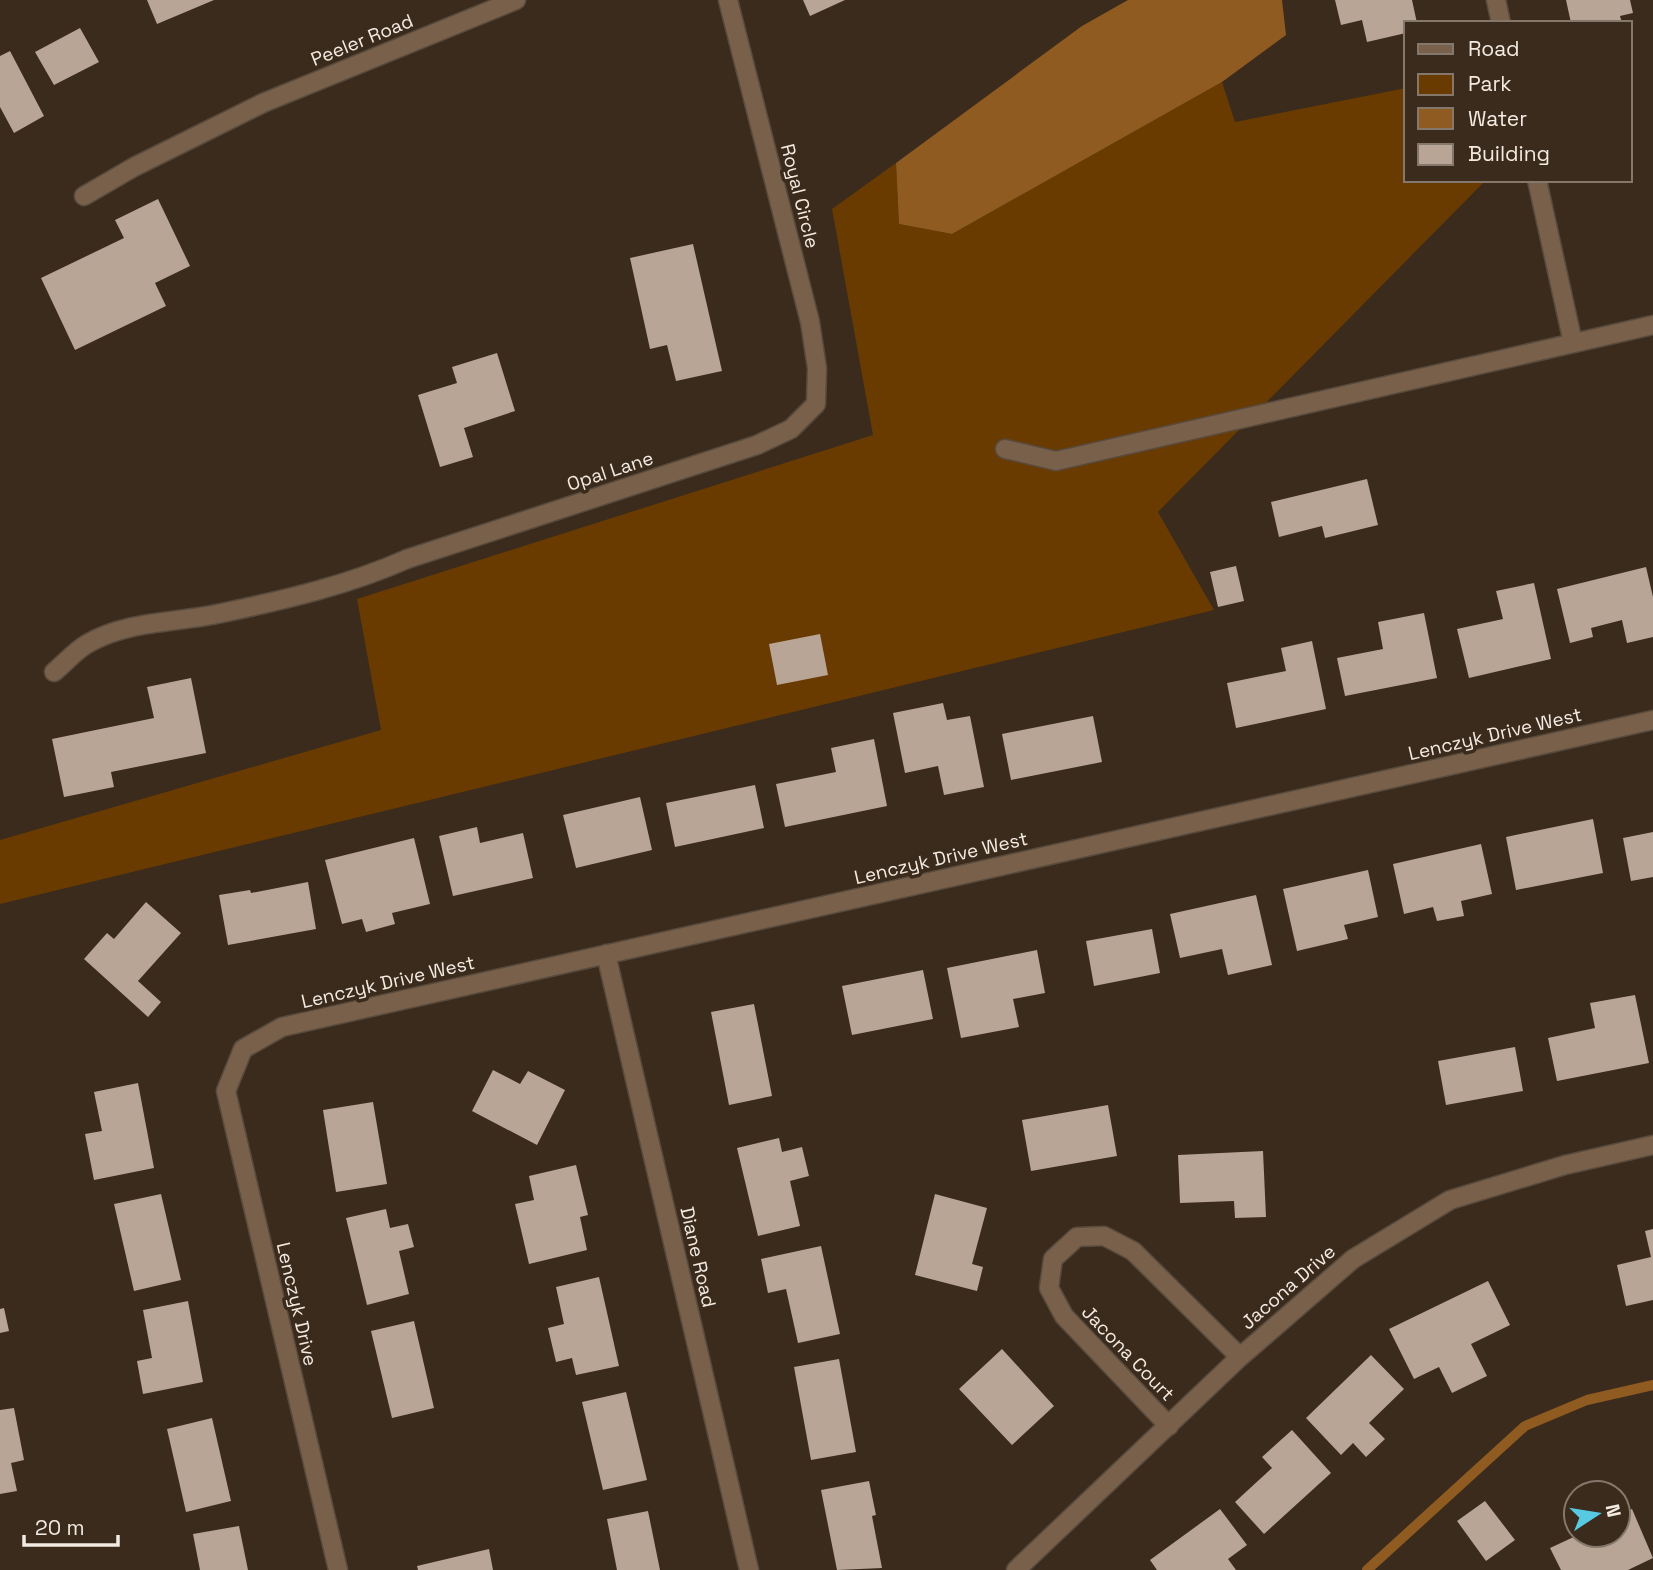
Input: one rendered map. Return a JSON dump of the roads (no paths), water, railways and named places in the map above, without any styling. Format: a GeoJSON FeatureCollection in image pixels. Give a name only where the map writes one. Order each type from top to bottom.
{"type":"FeatureCollection","features":[{"type":"Feature","properties":{"kind":"street","name":"Peeler Road"},"geometry":{"type":"LineString","coordinates":[[83,196],[134,167],[263,103],[516,0]]}},
{"type":"Feature","properties":{"kind":"street","name":"Royal Circle"},"geometry":{"type":"LineString","coordinates":[[728,0],[810,322],[817,368],[816,404]]}},
{"type":"Feature","properties":{"kind":"street"},"geometry":{"type":"LineString","coordinates":[[1496,0],[1501,21]]}},
{"type":"Feature","properties":{"kind":"street"},"geometry":{"type":"LineString","coordinates":[[1536,182],[1573,342]]}},
{"type":"Feature","properties":{"kind":"street"},"geometry":{"type":"LineString","coordinates":[[1005,449],[1056,461],[1653,325]]}},
{"type":"Feature","properties":{"kind":"street","name":"Opal Lane"},"geometry":{"type":"LineString","coordinates":[[54,672],[86,644],[121,629],[220,614],[371,575],[407,559],[757,445],[791,429],[816,404]]}},
{"type":"Feature","properties":{"kind":"street","name":"Lenczyk Drive West"},"geometry":{"type":"LineString","coordinates":[[243,1049],[282,1027],[1653,720]]}},
{"type":"Feature","properties":{"kind":"street","name":"Diane Road"},"geometry":{"type":"LineString","coordinates":[[606,954],[749,1570]]}},
{"type":"Feature","properties":{"kind":"street","name":"Lenczyk Drive"},"geometry":{"type":"LineString","coordinates":[[243,1049],[226,1091],[338,1570]]}},
{"type":"Feature","properties":{"kind":"street","name":"Jacona Drive"},"geometry":{"type":"LineString","coordinates":[[1016,1570],[1240,1357],[1353,1259],[1450,1200],[1565,1165],[1653,1145]]}},
{"type":"Feature","properties":{"kind":"street","name":"Jacona Court"},"geometry":{"type":"LineString","coordinates":[[1169,1426],[1064,1316],[1049,1288],[1053,1259],[1077,1237],[1104,1236],[1133,1251],[1240,1357]]}},
{"type":"Feature","properties":{"kind":"water"},"geometry":{"type":"Polygon","coordinates":[[[1128,0],[1282,0],[1286,35],[1222,82],[952,234],[899,224],[896,163],[1082,26],[1128,0]]]}},
{"type":"Feature","properties":{"kind":"waterway"},"geometry":{"type":"LineString","coordinates":[[1367,1570],[1525,1426],[1587,1400],[1653,1385]]}}]}
